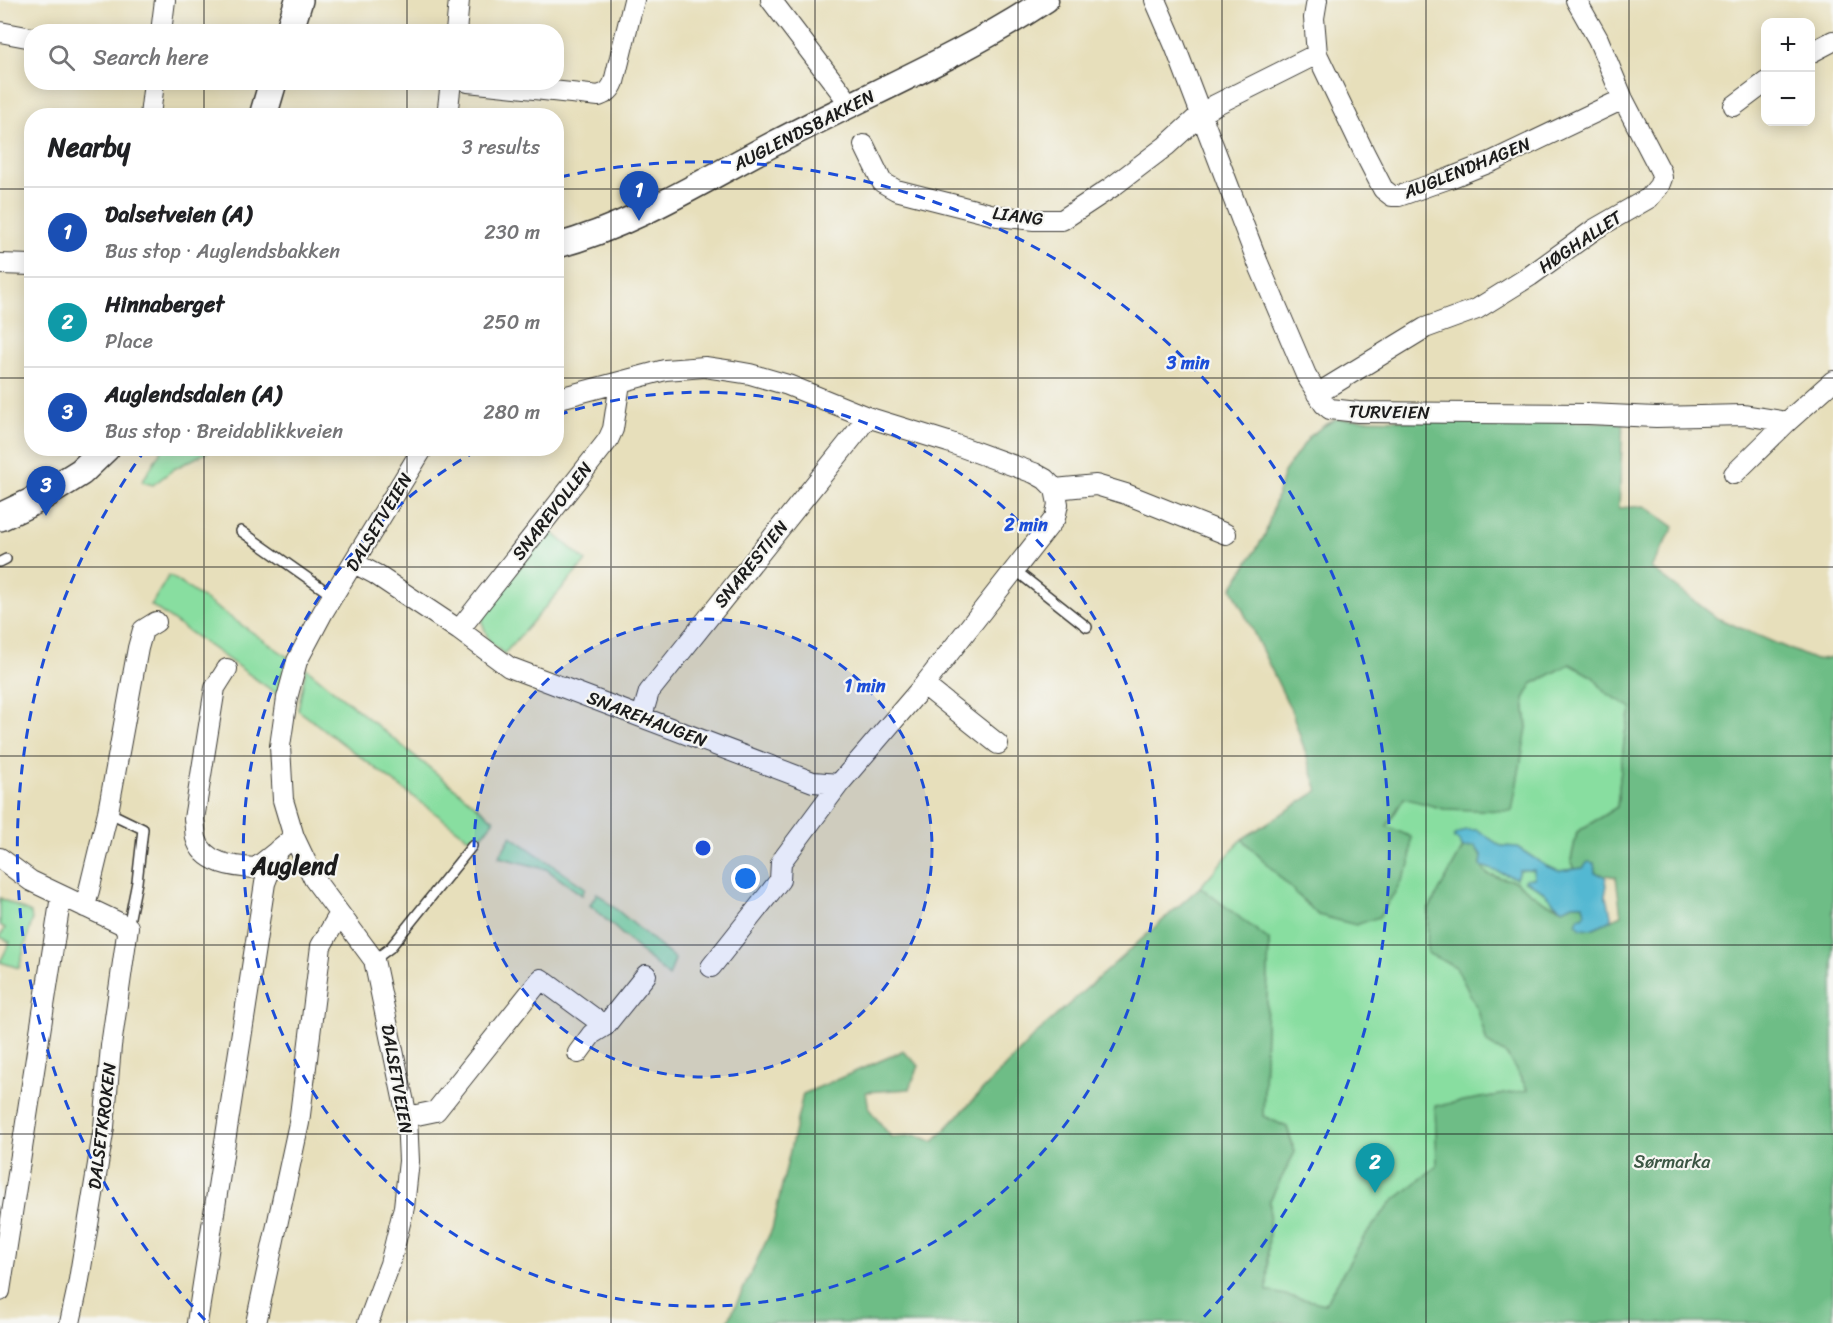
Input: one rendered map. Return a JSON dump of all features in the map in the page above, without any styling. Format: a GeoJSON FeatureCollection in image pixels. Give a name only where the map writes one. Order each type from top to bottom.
{"type":"FeatureCollection","features":[{"type":"Feature","properties":{"kind":"main road"},"geometry":{"type":"LineString","coordinates":[[292,24],[299,0]]}},
{"type":"Feature","properties":{"kind":"main road"},"geometry":{"type":"LineString","coordinates":[[265,108],[271,90]]}},
{"type":"Feature","properties":{"kind":"main road"},"geometry":{"type":"LineString","coordinates":[[2,516],[38,499],[81,472],[98,456]]}},
{"type":"Feature","properties":{"kind":"street"},"geometry":{"type":"LineString","coordinates":[[162,24],[165,0]]}},
{"type":"Feature","properties":{"kind":"street"},"geometry":{"type":"LineString","coordinates":[[457,24],[459,0]]}},
{"type":"Feature","properties":{"kind":"street"},"geometry":{"type":"LineString","coordinates":[[543,90],[599,96],[606,93],[614,82],[634,0]]}},
{"type":"Feature","properties":{"kind":"street"},"geometry":{"type":"LineString","coordinates":[[771,0],[844,96],[849,107]]}},
{"type":"Feature","properties":{"kind":"street","name":"TURVEIEN"},"geometry":{"type":"LineString","coordinates":[[1155,0],[1175,46],[1258,263],[1306,375],[1324,404],[1330,409],[1338,411],[1656,417],[1744,415],[1787,423]]}},
{"type":"Feature","properties":{"kind":"street","name":"AUGLENDHAGEN"},"geometry":{"type":"LineString","coordinates":[[1317,0],[1314,18],[1317,54],[1383,189],[1392,196],[1399,196],[1493,161],[1623,99]]}},
{"type":"Feature","properties":{"kind":"street","name":"HØGHALLET"},"geometry":{"type":"LineString","coordinates":[[1317,394],[1425,328],[1477,309],[1536,272],[1595,230],[1648,198],[1659,186],[1662,178],[1660,172],[1623,99],[1598,39],[1576,0]]}},
{"type":"Feature","properties":{"kind":"street","name":"AUGLENDSBAKKEN"},"geometry":{"type":"LineString","coordinates":[[564,244],[626,221],[726,171],[775,143],[924,70],[1038,2]]}},
{"type":"Feature","properties":{"kind":"street"},"geometry":{"type":"LineString","coordinates":[[0,32],[24,36]]}},
{"type":"Feature","properties":{"kind":"street"},"geometry":{"type":"LineString","coordinates":[[1815,50],[1833,40]]}},
{"type":"Feature","properties":{"kind":"street"},"geometry":{"type":"LineString","coordinates":[[1200,115],[1215,105],[1317,54]]}},
{"type":"Feature","properties":{"kind":"street"},"geometry":{"type":"LineString","coordinates":[[1734,106],[1761,86]]}},
{"type":"Feature","properties":{"kind":"street"},"geometry":{"type":"LineString","coordinates":[[151,108],[153,90]]}},
{"type":"Feature","properties":{"kind":"street"},"geometry":{"type":"LineString","coordinates":[[448,108],[450,90]]}},
{"type":"Feature","properties":{"kind":"street","name":"LIANG"},"geometry":{"type":"LineString","coordinates":[[864,145],[882,182],[896,189],[998,216],[1062,220],[1112,187],[1166,146],[1200,115]]}},
{"type":"Feature","properties":{"kind":"street"},"geometry":{"type":"LineString","coordinates":[[0,264],[24,265]]}},
{"type":"Feature","properties":{"kind":"street"},"geometry":{"type":"LineString","coordinates":[[564,397],[665,370],[705,367],[732,370],[788,385],[867,417],[948,442],[1034,473],[1045,479],[1055,489],[1058,504],[1055,518],[924,685],[839,784],[781,862],[780,880],[711,967]]}},
{"type":"Feature","properties":{"kind":"street"},"geometry":{"type":"LineString","coordinates":[[1734,474],[1833,381]]}},
{"type":"Feature","properties":{"kind":"street","name":"SNAREVOLLEN"},"geometry":{"type":"LineString","coordinates":[[459,630],[608,440],[613,429],[620,383]]}},
{"type":"Feature","properties":{"kind":"street","name":"SNARESTIEN"},"geometry":{"type":"LineString","coordinates":[[642,716],[649,692],[867,417]]}},
{"type":"Feature","properties":{"kind":"street","name":"DALSETVEIEN"},"geometry":{"type":"LineString","coordinates":[[368,1323],[390,1264],[404,1207],[410,1161],[407,1118],[374,960],[314,879],[294,837],[283,800],[280,746],[286,698],[297,661],[333,596],[418,456]]}},
{"type":"Feature","properties":{"kind":"street"},"geometry":{"type":"LineString","coordinates":[[1055,489],[1096,485],[1126,494],[1226,534]]}},
{"type":"Feature","properties":{"kind":"street","name":"SNAREHAUGEN"},"geometry":{"type":"LineString","coordinates":[[354,563],[375,574],[459,630],[509,667],[813,782],[839,784]]}},
{"type":"Feature","properties":{"kind":"street"},"geometry":{"type":"LineString","coordinates":[[85,907],[108,812],[138,648],[143,630],[156,622]]}},
{"type":"Feature","properties":{"kind":"street"},"geometry":{"type":"LineString","coordinates":[[227,669],[215,688],[194,819],[196,840],[208,856],[229,867],[256,868],[294,837]]}},
{"type":"Feature","properties":{"kind":"street"},"geometry":{"type":"LineString","coordinates":[[924,685],[998,744]]}},
{"type":"Feature","properties":{"kind":"street"},"geometry":{"type":"LineString","coordinates":[[197,1323],[264,883],[278,850]]}},
{"type":"Feature","properties":{"kind":"street"},"geometry":{"type":"LineString","coordinates":[[0,858],[31,881],[128,927]]}},
{"type":"Feature","properties":{"kind":"street"},"geometry":{"type":"LineString","coordinates":[[0,1290],[61,896]]}},
{"type":"Feature","properties":{"kind":"street"},"geometry":{"type":"LineString","coordinates":[[256,1323],[298,1123],[321,946],[339,915]]}},
{"type":"Feature","properties":{"kind":"street","name":"DALSETKROKEN"},"geometry":{"type":"LineString","coordinates":[[70,1323],[104,1127],[111,1046],[128,927]]}},
{"type":"Feature","properties":{"kind":"street"},"geometry":{"type":"LineString","coordinates":[[578,1053],[592,1034],[605,1026],[646,975]]}},
{"type":"Feature","properties":{"kind":"street"},"geometry":{"type":"LineString","coordinates":[[407,1118],[436,1111],[541,979],[605,1026]]}},
{"type":"Feature","properties":{"kind":"lane"},"geometry":{"type":"LineString","coordinates":[[241,531],[333,596]]}},
{"type":"Feature","properties":{"kind":"lane"},"geometry":{"type":"LineString","coordinates":[[1015,570],[1087,627]]}},
{"type":"Feature","properties":{"kind":"lane"},"geometry":{"type":"LineString","coordinates":[[108,812],[143,829],[137,882],[128,927]]}},
{"type":"Feature","properties":{"kind":"lane"},"geometry":{"type":"LineString","coordinates":[[374,960],[390,948],[472,846]]}},
{"type":"Feature","properties":{"kind":"green space","name":"Sørmarka"},"geometry":{"type":"Polygon","coordinates":[[[1336,419],[1623,422],[1619,508],[1645,506],[1674,527],[1651,568],[1717,618],[1815,660],[1833,657],[1833,1323],[727,1323],[772,1229],[803,1094],[903,1051],[919,1066],[909,1089],[866,1092],[869,1109],[891,1137],[917,1135],[933,1142],[1039,1031],[1200,887],[1269,940],[1263,1116],[1287,1127],[1295,1152],[1270,1200],[1267,1291],[1325,1304],[1364,1237],[1391,1203],[1437,1166],[1435,1106],[1528,1090],[1507,1055],[1487,1043],[1478,1010],[1456,967],[1427,953],[1428,911],[1463,848],[1475,846],[1482,857],[1481,866],[1488,875],[1515,881],[1542,901],[1563,909],[1573,904],[1583,904],[1585,913],[1583,917],[1592,929],[1621,915],[1616,877],[1595,873],[1594,863],[1588,863],[1583,868],[1575,869],[1571,860],[1577,832],[1617,807],[1625,733],[1632,708],[1606,693],[1593,677],[1570,664],[1532,684],[1524,699],[1527,728],[1512,811],[1444,809],[1404,798],[1387,826],[1411,837],[1410,865],[1379,917],[1356,925],[1318,915],[1242,839],[1318,791],[1292,712],[1232,588],[1265,535],[1284,472],[1309,437],[1336,419]]]}},
{"type":"Feature","properties":{"kind":"green space"},"geometry":{"type":"Polygon","coordinates":[[[158,456],[199,456],[174,469],[153,485],[142,482],[158,456]]]}},
{"type":"Feature","properties":{"kind":"green space"},"geometry":{"type":"Polygon","coordinates":[[[549,530],[586,561],[504,654],[489,641],[482,622],[488,607],[549,530]]]}},
{"type":"Feature","properties":{"kind":"green space"},"geometry":{"type":"Polygon","coordinates":[[[169,575],[288,657],[277,694],[151,605],[169,575]]]}},
{"type":"Feature","properties":{"kind":"green space"},"geometry":{"type":"Polygon","coordinates":[[[1570,664],[1593,677],[1606,693],[1632,707],[1625,733],[1617,807],[1577,832],[1571,860],[1575,869],[1559,871],[1546,866],[1517,847],[1501,846],[1477,830],[1457,838],[1463,848],[1428,911],[1478,1010],[1487,1042],[1507,1055],[1528,1090],[1436,1106],[1437,1166],[1391,1203],[1364,1237],[1325,1304],[1266,1291],[1270,1200],[1295,1152],[1287,1127],[1263,1116],[1269,940],[1200,887],[1242,839],[1318,915],[1386,826],[1404,797],[1444,809],[1527,728],[1524,699],[1532,684],[1570,664]]]}},
{"type":"Feature","properties":{"kind":"green space"},"geometry":{"type":"Polygon","coordinates":[[[306,668],[494,820],[482,836],[467,837],[298,710],[306,668]]]}},
{"type":"Feature","properties":{"kind":"green space"},"geometry":{"type":"Polygon","coordinates":[[[511,836],[585,888],[582,895],[546,869],[499,857],[511,836]]]}},
{"type":"Feature","properties":{"kind":"green space"},"geometry":{"type":"Polygon","coordinates":[[[1481,866],[1516,878],[1519,870],[1534,870],[1534,878],[1524,881],[1539,888],[1559,907],[1542,901],[1515,881],[1488,875],[1481,866]]]}},
{"type":"Feature","properties":{"kind":"green space"},"geometry":{"type":"Polygon","coordinates":[[[597,893],[675,959],[669,977],[590,905],[597,893]]]}},
{"type":"Feature","properties":{"kind":"green space"},"geometry":{"type":"Polygon","coordinates":[[[0,898],[31,913],[32,921],[19,968],[0,962],[10,942],[0,937],[5,928],[0,925],[0,898]]]}},
{"type":"Feature","properties":{"kind":"water"},"geometry":{"type":"Polygon","coordinates":[[[1465,830],[1477,830],[1501,846],[1517,847],[1546,866],[1559,871],[1583,868],[1588,862],[1594,863],[1595,873],[1605,876],[1607,885],[1605,896],[1612,920],[1591,929],[1581,928],[1576,923],[1585,913],[1583,904],[1573,904],[1563,909],[1559,907],[1539,888],[1524,881],[1534,878],[1534,870],[1519,870],[1516,878],[1481,866],[1482,856],[1475,846],[1463,848],[1457,839],[1454,839],[1454,836],[1465,830]]]}},
{"type":"Feature","properties":{"kind":"place","name":"Dalsetveien (A)"},"geometry":{"type":"Point","coordinates":[639,221]}},
{"type":"Feature","properties":{"kind":"place","name":"Auglendsdalen (A)"},"geometry":{"type":"Point","coordinates":[46,516]}},
{"type":"Feature","properties":{"kind":"place","name":"Hinnaberget"},"geometry":{"type":"Point","coordinates":[1375,1193]}},
{"type":"Feature","properties":{"kind":"district","name":"Auglend"},"geometry":{"type":"Point","coordinates":[294,866]}}]}
